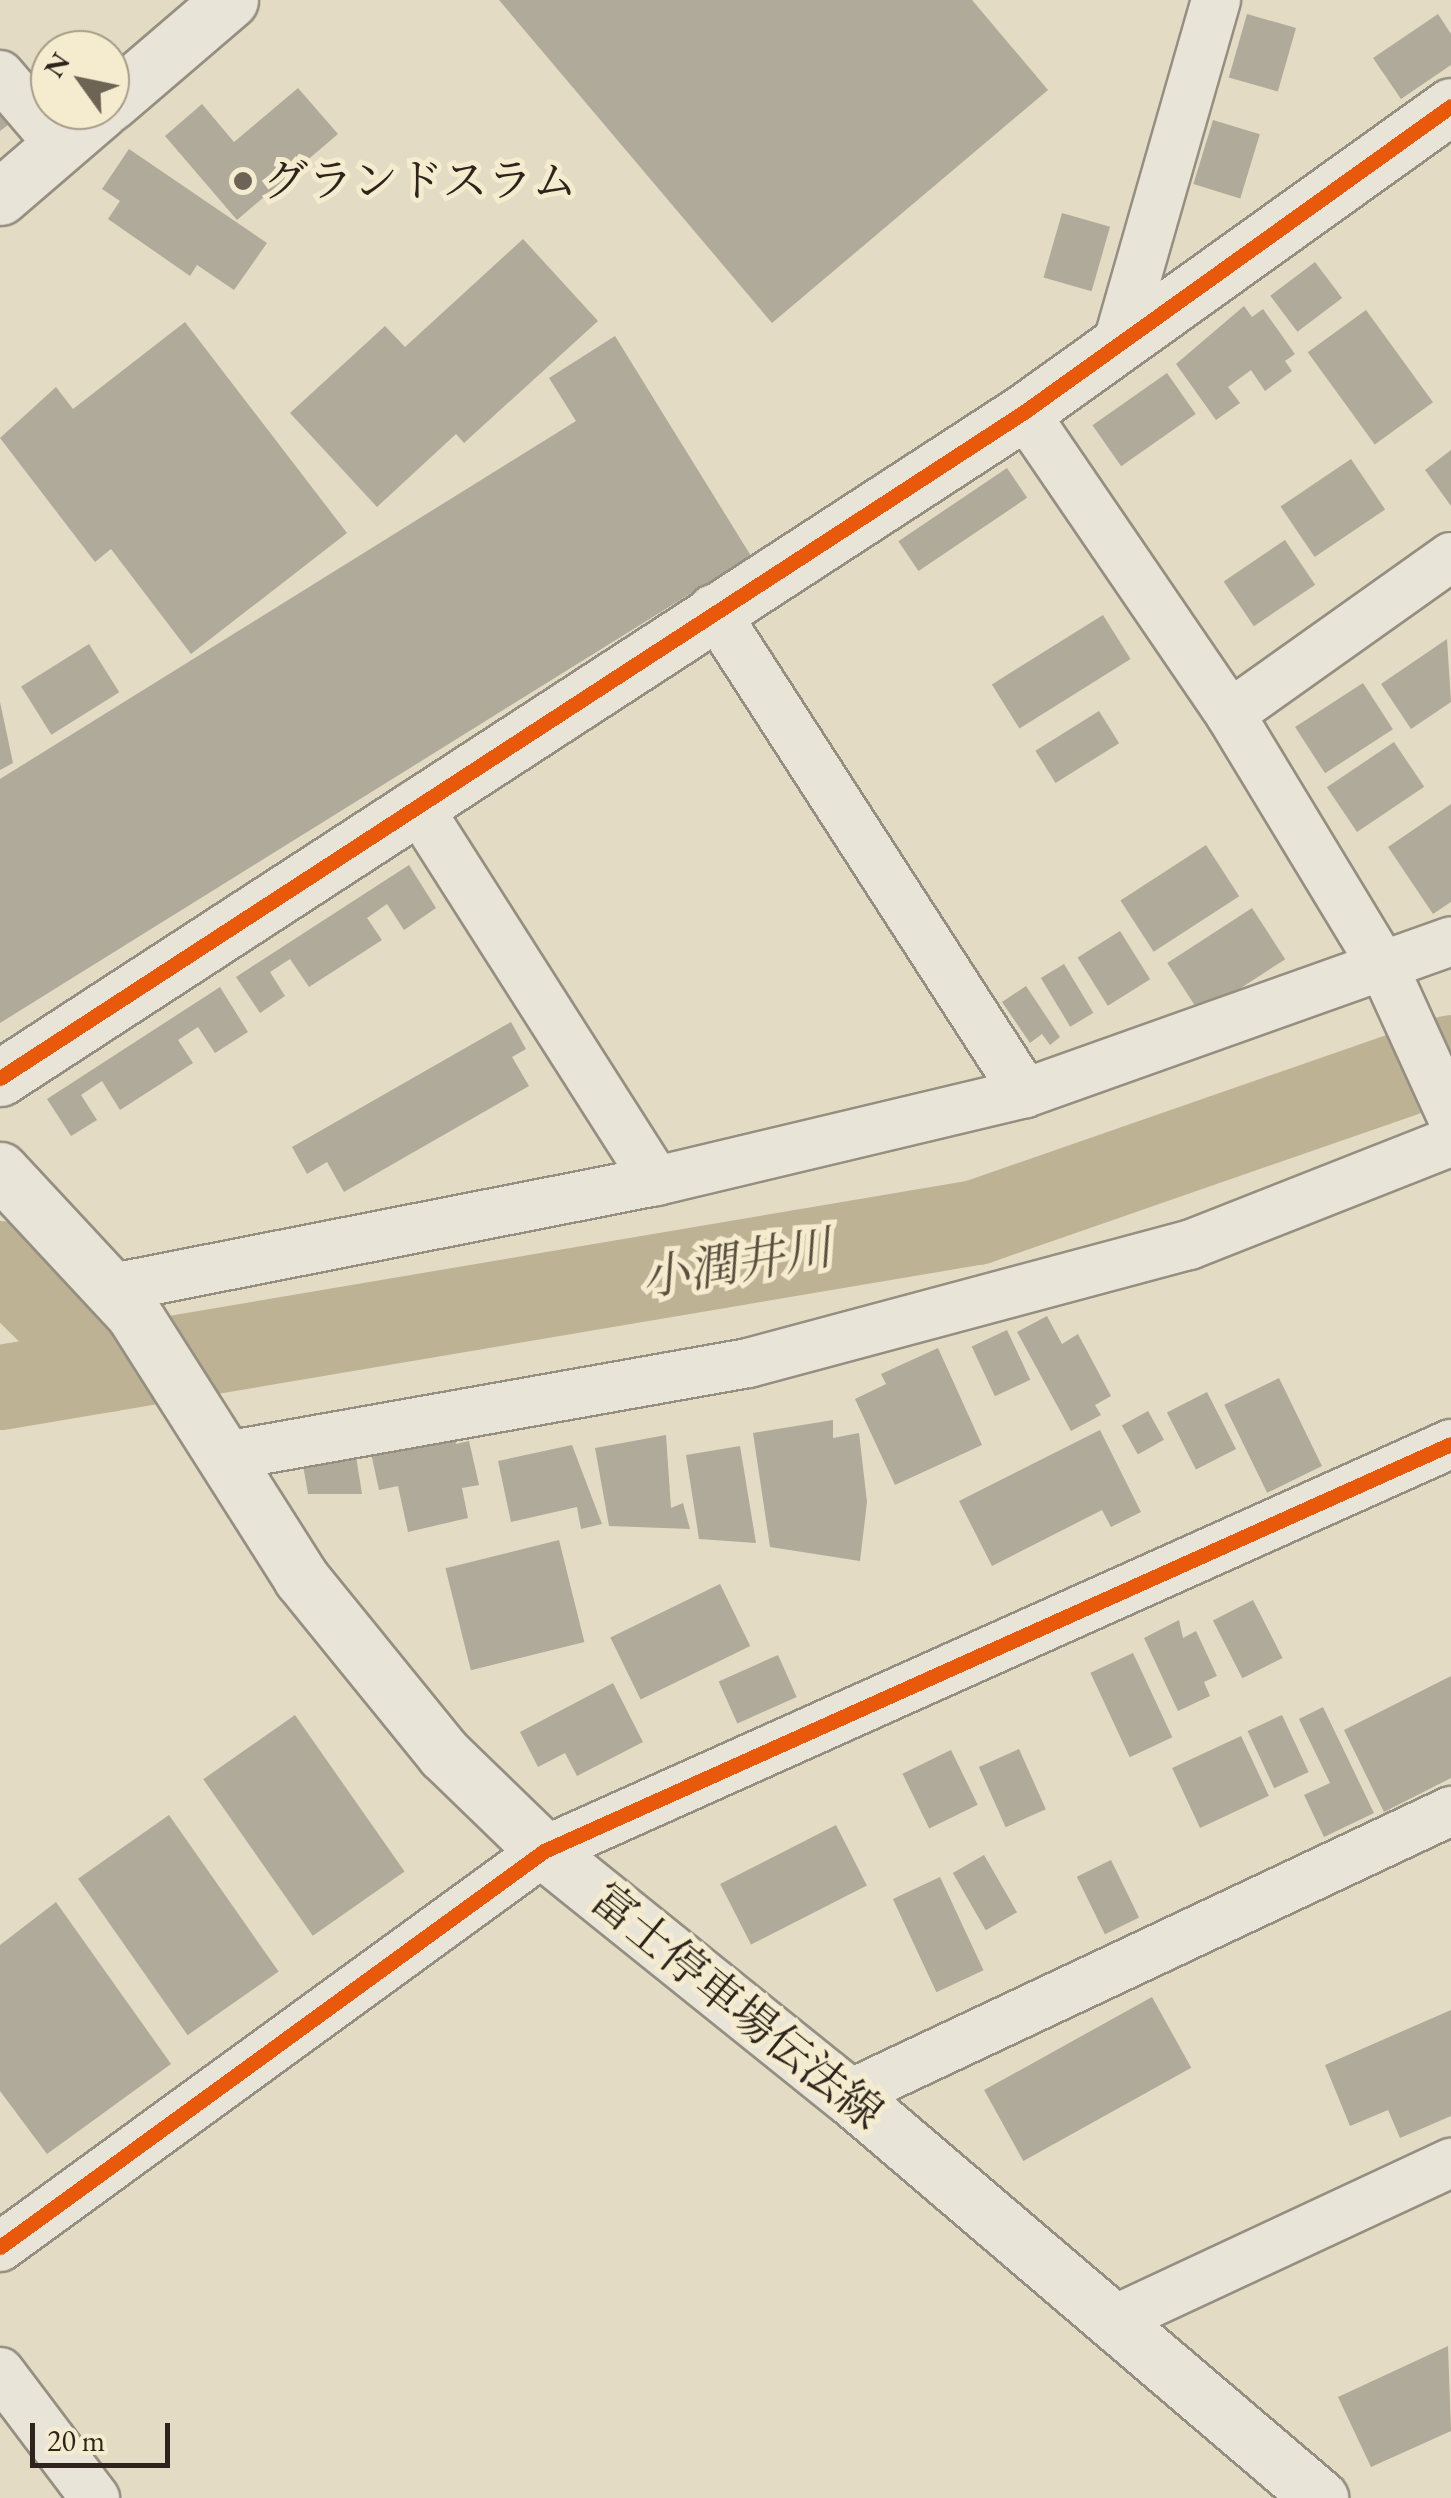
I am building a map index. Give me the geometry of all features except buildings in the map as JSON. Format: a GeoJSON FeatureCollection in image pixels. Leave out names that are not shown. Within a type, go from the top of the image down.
{"type":"FeatureCollection","features":[{"type":"Feature","properties":{"kind":"street"},"geometry":{"type":"LineString","coordinates":[[130,86],[230,0]]}},
{"type":"Feature","properties":{"kind":"street"},"geometry":{"type":"LineString","coordinates":[[1118,342],[1216,0]]}},
{"type":"Feature","properties":{"kind":"street"},"geometry":{"type":"LineString","coordinates":[[0,75],[60,145]]}},
{"type":"Feature","properties":{"kind":"street"},"geometry":{"type":"LineString","coordinates":[[0,1078],[714,609],[1024,412],[1451,106]]}},
{"type":"Feature","properties":{"kind":"street"},"geometry":{"type":"LineString","coordinates":[[0,197],[78,130]]}},
{"type":"Feature","properties":{"kind":"street"},"geometry":{"type":"LineString","coordinates":[[226,1456],[748,1363],[1189,1245],[1449,1120],[1391,983],[1230,714],[1024,412]]}},
{"type":"Feature","properties":{"kind":"street"},"geometry":{"type":"LineString","coordinates":[[1230,714],[1451,558]]}},
{"type":"Feature","properties":{"kind":"street"},"geometry":{"type":"LineString","coordinates":[[714,609],[1025,1093]]}},
{"type":"Feature","properties":{"kind":"street"},"geometry":{"type":"LineString","coordinates":[[416,804],[656,1181]]}},
{"type":"Feature","properties":{"kind":"street"},"geometry":{"type":"LineString","coordinates":[[123,1301],[1025,1093],[1391,983],[1451,941]]}},
{"type":"Feature","properties":{"kind":"street","name":"富士停車場伝法線"},"geometry":{"type":"LineString","coordinates":[[0,1170],[123,1301],[376,1680],[544,1850],[1116,2318],[1320,2498]]}},
{"type":"Feature","properties":{"kind":"street"},"geometry":{"type":"LineString","coordinates":[[0,2247],[544,1850],[1451,1444]]}},
{"type":"Feature","properties":{"kind":"street"},"geometry":{"type":"LineString","coordinates":[[848,2096],[1451,1811]]}},
{"type":"Feature","properties":{"kind":"street"},"geometry":{"type":"LineString","coordinates":[[1116,2318],[1451,2162]]}},
{"type":"Feature","properties":{"kind":"street"},"geometry":{"type":"LineString","coordinates":[[0,2372],[95,2498]]}},
{"type":"Feature","properties":{"kind":"waterway","name":"小潤井川"},"geometry":{"type":"LineString","coordinates":[[0,1387],[976,1222],[1451,1057]]}},
{"type":"Feature","properties":{"kind":"waterway"},"geometry":{"type":"LineString","coordinates":[[0,1263],[107,1369]]}},
{"type":"Feature","properties":{"kind":"cycle path"},"geometry":{"type":"LineString","coordinates":[[0,1078],[1024,412],[1451,106]]}},
{"type":"Feature","properties":{"kind":"cycle path"},"geometry":{"type":"LineString","coordinates":[[0,2247],[544,1851],[1451,1444]]}},
{"type":"Feature","properties":{"kind":"place","name":"グランドスラム"},"geometry":{"type":"Point","coordinates":[243,181]}}]}
